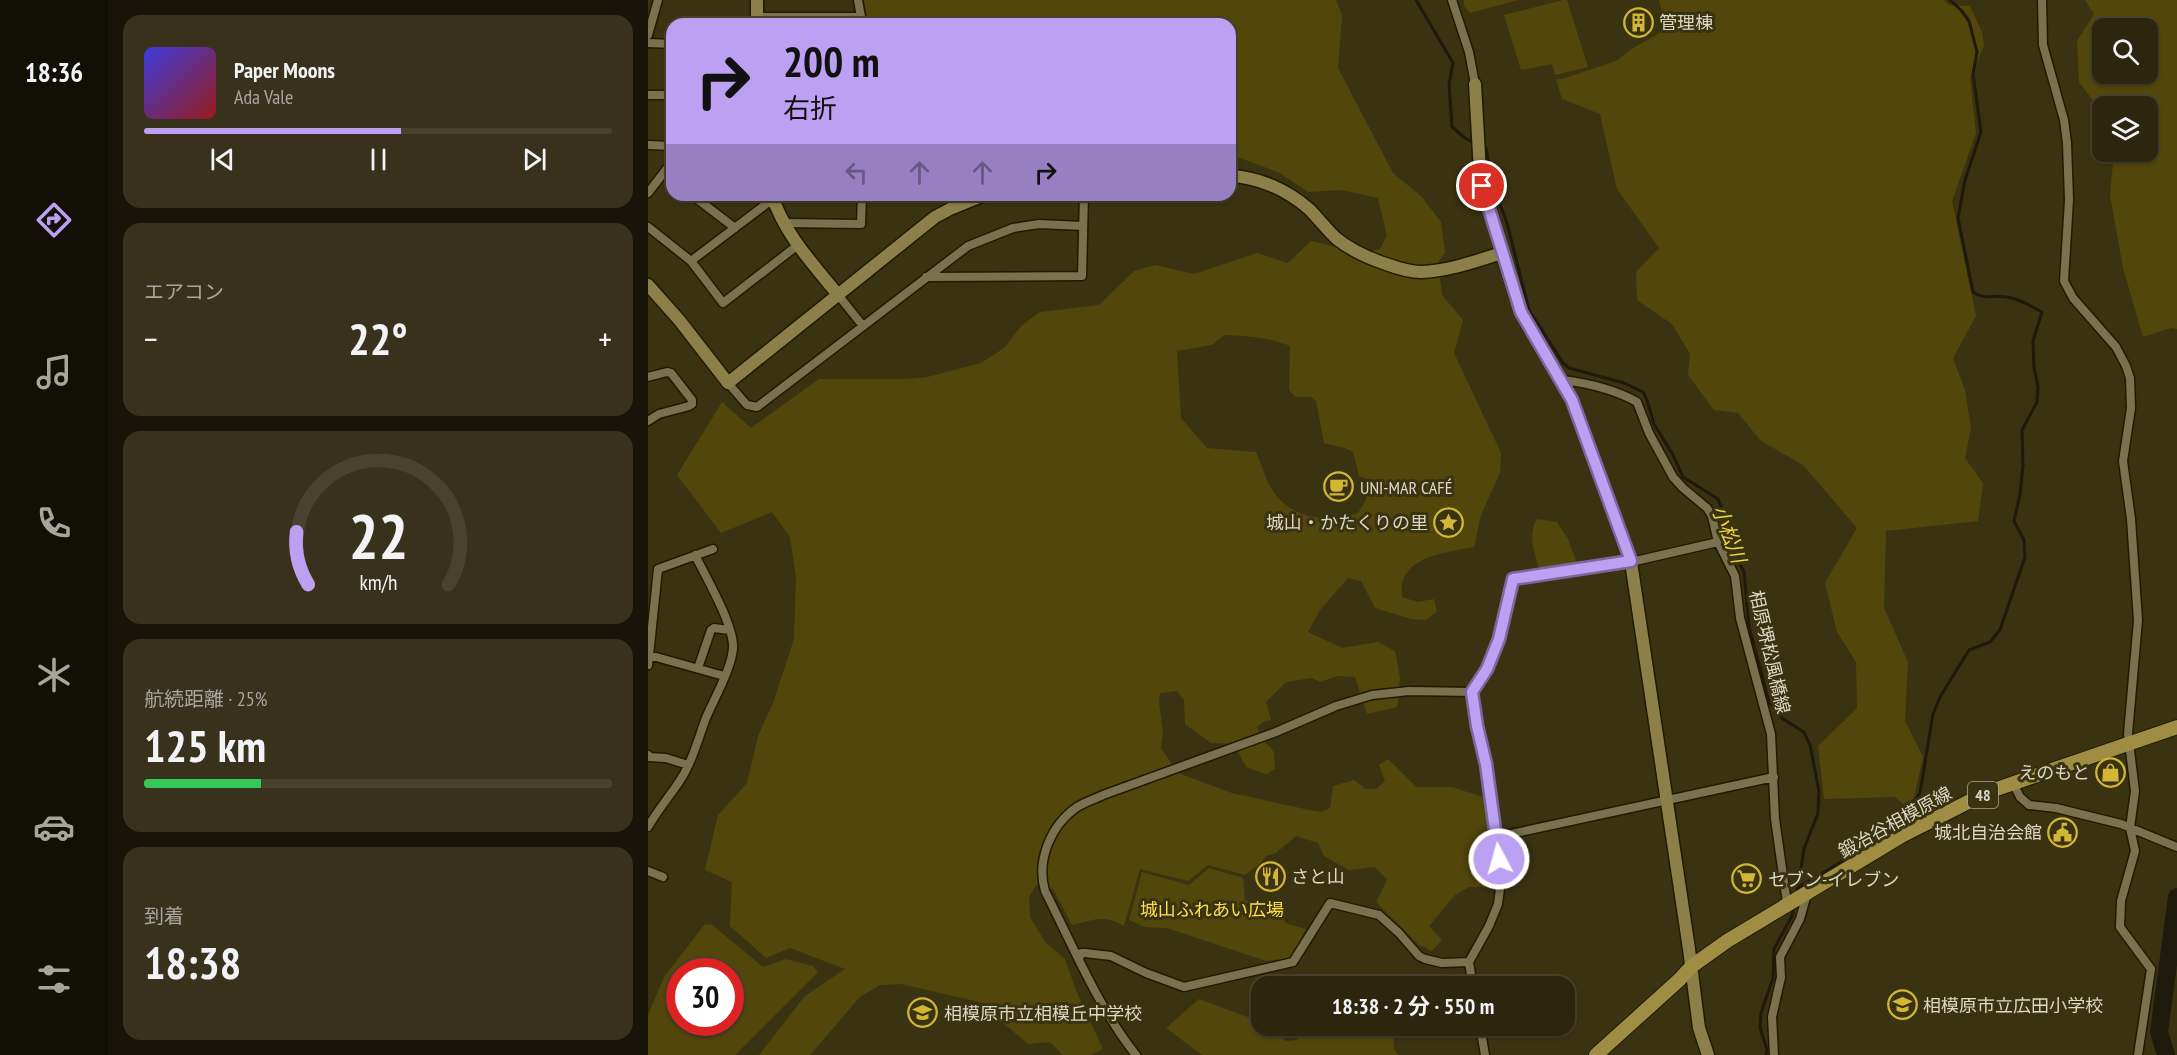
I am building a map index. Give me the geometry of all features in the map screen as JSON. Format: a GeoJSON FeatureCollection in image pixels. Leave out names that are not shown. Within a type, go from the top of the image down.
{"type":"FeatureCollection","features":[{"type":"Feature","properties":{"kind":"main road","name":"鍛冶谷相模原線"},"geometry":{"type":"LineString","coordinates":[[1596,1055],[1672,987],[1692,966],[1727,941],[1903,835],[1980,796],[2177,727]]}},
{"type":"Feature","properties":{"kind":"street"},"geometry":{"type":"LineString","coordinates":[[648,35],[658,0]]}},
{"type":"Feature","properties":{"kind":"street"},"geometry":{"type":"LineString","coordinates":[[757,0],[757,18]]}},
{"type":"Feature","properties":{"kind":"street"},"geometry":{"type":"LineString","coordinates":[[826,18],[861,17],[858,0]]}},
{"type":"Feature","properties":{"kind":"street"},"geometry":{"type":"LineString","coordinates":[[1452,0],[1469,52],[1475,84],[1477,151],[1482,186],[1502,253],[1521,312],[1572,400],[1631,561],[1700,1028],[1708,1055]]}},
{"type":"Feature","properties":{"kind":"street"},"geometry":{"type":"LineString","coordinates":[[2042,0],[2043,45],[2064,120],[2067,143],[2069,200],[2064,281],[2073,298],[2116,347],[2130,378],[2131,408],[2123,461],[2130,512],[2138,620],[2128,743],[2135,791],[2130,828],[2135,851],[2121,901],[2120,927],[2151,969],[2138,1055]]}},
{"type":"Feature","properties":{"kind":"street"},"geometry":{"type":"LineString","coordinates":[[648,43],[666,44]]}},
{"type":"Feature","properties":{"kind":"street"},"geometry":{"type":"LineString","coordinates":[[648,95],[666,95]]}},
{"type":"Feature","properties":{"kind":"street"},"geometry":{"type":"LineString","coordinates":[[648,146],[666,146]]}},
{"type":"Feature","properties":{"kind":"street"},"geometry":{"type":"LineString","coordinates":[[648,194],[666,169]]}},
{"type":"Feature","properties":{"kind":"street"},"geometry":{"type":"LineString","coordinates":[[1236,177],[1277,187],[1308,209],[1335,237],[1351,249],[1370,259],[1396,268],[1419,272],[1431,271],[1502,253]]}},
{"type":"Feature","properties":{"kind":"street"},"geometry":{"type":"LineString","coordinates":[[700,201],[735,228]]}},
{"type":"Feature","properties":{"kind":"street"},"geometry":{"type":"LineString","coordinates":[[691,261],[767,201]]}},
{"type":"Feature","properties":{"kind":"street"},"geometry":{"type":"LineString","coordinates":[[774,201],[798,245],[863,326]]}},
{"type":"Feature","properties":{"kind":"street"},"geometry":{"type":"LineString","coordinates":[[784,223],[861,224],[862,201]]}},
{"type":"Feature","properties":{"kind":"street"},"geometry":{"type":"LineString","coordinates":[[728,383],[935,217],[969,201]]}},
{"type":"Feature","properties":{"kind":"street"},"geometry":{"type":"LineString","coordinates":[[925,277],[1082,276],[1084,201]]}},
{"type":"Feature","properties":{"kind":"street"},"geometry":{"type":"LineString","coordinates":[[648,285],[747,405],[757,407],[968,246],[1013,228],[1039,224],[1083,226]]}},
{"type":"Feature","properties":{"kind":"street"},"geometry":{"type":"LineString","coordinates":[[648,227],[691,261],[723,303],[798,245]]}},
{"type":"Feature","properties":{"kind":"street"},"geometry":{"type":"LineString","coordinates":[[648,377],[671,373],[692,400],[692,404],[659,414],[648,420]]}},
{"type":"Feature","properties":{"kind":"street","name":"相原堺松風橋線"},"geometry":{"type":"LineString","coordinates":[[1562,380],[1617,393],[1637,402],[1649,433],[1673,477],[1683,489],[1707,508],[1712,516],[1718,542],[1736,576],[1740,618],[1771,734],[1775,819],[1797,899],[1800,919],[1780,957],[1781,977],[1773,1017],[1774,1055]]}},
{"type":"Feature","properties":{"kind":"street"},"geometry":{"type":"LineString","coordinates":[[1471,976],[1469,962],[1498,904],[1501,881],[1486,764],[1472,692],[1487,669],[1499,639],[1513,579],[1631,561],[1718,542]]}},
{"type":"Feature","properties":{"kind":"street"},"geometry":{"type":"LineString","coordinates":[[648,665],[658,568],[713,549]]}},
{"type":"Feature","properties":{"kind":"street"},"geometry":{"type":"LineString","coordinates":[[648,827],[659,807],[680,781],[688,765],[724,676],[733,646],[729,630],[695,555]]}},
{"type":"Feature","properties":{"kind":"street"},"geometry":{"type":"LineString","coordinates":[[698,668],[711,630],[717,628],[729,630]]}},
{"type":"Feature","properties":{"kind":"street"},"geometry":{"type":"LineString","coordinates":[[650,655],[724,676]]}},
{"type":"Feature","properties":{"kind":"street"},"geometry":{"type":"LineString","coordinates":[[1136,1055],[1110,1017],[1045,891],[1041,878],[1051,834],[1068,814],[1079,806],[1276,732],[1336,706],[1372,695],[1409,691],[1472,692]]}},
{"type":"Feature","properties":{"kind":"street"},"geometry":{"type":"LineString","coordinates":[[648,755],[648,757],[658,756],[688,765]]}},
{"type":"Feature","properties":{"kind":"street"},"geometry":{"type":"LineString","coordinates":[[1497,837],[1774,777]]}},
{"type":"Feature","properties":{"kind":"street"},"geometry":{"type":"LineString","coordinates":[[2013,783],[2020,797],[2029,805],[2083,814],[2130,828],[2177,847]]}},
{"type":"Feature","properties":{"kind":"street"},"geometry":{"type":"LineString","coordinates":[[648,871],[663,877]]}},
{"type":"Feature","properties":{"kind":"street"},"geometry":{"type":"LineString","coordinates":[[1079,958],[1081,953],[1111,956],[1146,973],[1184,987],[1293,962],[1329,903],[1379,915],[1419,956],[1425,959],[1443,963],[1469,962]]}},
{"type":"Feature","properties":{"kind":"street"},"geometry":{"type":"LineString","coordinates":[[1482,1036],[1485,1055]]}},
{"type":"Feature","properties":{"kind":"green space"},"geometry":{"type":"Polygon","coordinates":[[[864,0],[1336,0],[1342,15],[1338,68],[1393,173],[1421,196],[1441,222],[1445,252],[1438,263],[1442,295],[1463,320],[1454,353],[1501,453],[1500,473],[1481,515],[1474,547],[1425,559],[1407,573],[1402,583],[1402,597],[1417,602],[1434,599],[1437,612],[1426,620],[1411,619],[1375,608],[1361,581],[1348,578],[1320,610],[1308,632],[1342,648],[1378,642],[1395,651],[1400,678],[1397,707],[1367,714],[1355,677],[1337,676],[1320,682],[1312,678],[1286,682],[1266,702],[1271,720],[1257,727],[1264,742],[1274,753],[1275,769],[1266,774],[1246,767],[1234,744],[1211,743],[1185,724],[1184,700],[1177,691],[1160,693],[1163,732],[1161,748],[1178,773],[1232,793],[1322,812],[1330,808],[1333,786],[1354,780],[1365,789],[1376,789],[1385,781],[1379,765],[1388,759],[1416,787],[1452,787],[1483,797],[1496,867],[1484,887],[1469,887],[1455,895],[1429,926],[1442,940],[1432,951],[1418,944],[1376,902],[1387,880],[1375,867],[1349,870],[1324,856],[1318,843],[1296,836],[1276,853],[1266,856],[1261,863],[1245,875],[1208,865],[1188,881],[1140,869],[1124,926],[1104,919],[1072,925],[1053,889],[1036,885],[1029,897],[1030,917],[1045,942],[1065,959],[1077,993],[1103,1049],[1091,1055],[1063,1055],[1050,1042],[1028,1044],[979,1002],[901,984],[880,985],[860,997],[810,1055],[759,1055],[805,996],[845,969],[790,948],[766,958],[730,926],[732,882],[705,870],[718,815],[747,783],[758,736],[773,703],[794,639],[796,577],[790,537],[772,512],[721,533],[677,475],[722,402],[751,428],[819,379],[907,379],[927,377],[981,363],[1004,348],[1022,325],[1040,312],[1099,305],[1134,271],[1155,265],[1194,274],[1257,253],[1288,263],[1311,241],[1363,253],[1380,249],[1387,236],[1378,198],[1342,190],[1308,192],[1280,173],[1236,156],[1236,18],[867,18],[864,0]],[[1224,335],[1212,345],[1177,351],[1181,418],[1207,448],[1256,452],[1270,487],[1290,508],[1311,517],[1323,518],[1358,513],[1366,500],[1367,479],[1359,476],[1353,452],[1324,443],[1316,401],[1311,397],[1296,397],[1289,390],[1290,346],[1250,337],[1224,335]]]}},
{"type":"Feature","properties":{"kind":"green space"},"geometry":{"type":"Polygon","coordinates":[[[1464,0],[1518,0],[1470,13],[1464,6],[1464,0]]]}},
{"type":"Feature","properties":{"kind":"green space"},"geometry":{"type":"Polygon","coordinates":[[[1567,0],[1588,67],[1555,75],[1552,64],[1521,70],[1504,15],[1567,0]]]}},
{"type":"Feature","properties":{"kind":"green space"},"geometry":{"type":"Polygon","coordinates":[[[1659,0],[1944,0],[1949,5],[1970,6],[1982,32],[1984,46],[1970,78],[1976,133],[1952,201],[1976,316],[1953,358],[1965,390],[1971,428],[1965,458],[1983,483],[1978,521],[1886,531],[1884,608],[1908,662],[1905,721],[1923,757],[1914,797],[1907,807],[1895,797],[1824,799],[1818,746],[1857,708],[1856,662],[1837,632],[1825,583],[1857,528],[1803,465],[1760,440],[1738,413],[1714,410],[1688,375],[1690,354],[1672,324],[1637,300],[1636,272],[1659,248],[1617,189],[1600,114],[1562,99],[1556,79],[1616,61],[1663,31],[1666,26],[1659,0]]]}},
{"type":"Feature","properties":{"kind":"green space"},"geometry":{"type":"Polygon","coordinates":[[[2085,0],[2177,0],[2177,329],[2171,328],[2143,337],[2123,268],[2110,195],[2113,162],[2158,162],[2158,96],[2092,96],[2092,99],[2079,82],[2077,41],[2094,14],[2085,0]]]}},
{"type":"Feature","properties":{"kind":"green space"},"geometry":{"type":"Polygon","coordinates":[[[1537,519],[1557,522],[1568,539],[1577,563],[1540,571],[1532,538],[1537,519]]]}},
{"type":"Feature","properties":{"kind":"green space","name":"城山ふれあい広場"},"geometry":{"type":"Polygon","coordinates":[[[1209,868],[1243,878],[1245,900],[1282,911],[1285,923],[1306,929],[1291,958],[1266,961],[1167,928],[1145,927],[1129,920],[1142,872],[1189,885],[1209,868]]]}},
{"type":"Feature","properties":{"kind":"green space"},"geometry":{"type":"Polygon","coordinates":[[[705,924],[712,925],[763,967],[786,959],[813,966],[818,972],[735,1055],[648,1055],[648,1015],[666,974],[666,1036],[744,1036],[744,958],[679,958],[705,924]]]}},
{"type":"Feature","properties":{"kind":"green space"},"geometry":{"type":"Polygon","coordinates":[[[1199,999],[1251,1018],[1251,1036],[1280,1036],[1286,1041],[1296,1040],[1302,1036],[1393,1036],[1394,1049],[1398,1055],[1202,1055],[1166,1028],[1199,999]]]}},
{"type":"Feature","properties":{"kind":"waterway","name":"小松川"},"geometry":{"type":"LineString","coordinates":[[1416,0],[1453,63],[1449,84],[1452,127],[1475,143]]}},
{"type":"Feature","properties":{"kind":"waterway"},"geometry":{"type":"LineString","coordinates":[[1799,887],[1890,833],[1901,821],[1920,793],[1933,714],[1940,697],[1969,650],[1990,642],[2000,630],[2025,557],[2024,540],[2014,521],[2023,465],[2022,430],[2037,402],[2038,387],[2034,367],[2033,341],[2042,312],[2015,299],[1984,297],[1973,292],[1958,218],[1965,180],[1981,132],[1973,74],[1977,52],[1969,21],[1950,0]]}},
{"type":"Feature","properties":{"kind":"waterway","name":"小松川"},"geometry":{"type":"LineString","coordinates":[[1483,147],[1486,148],[1491,180],[1507,223],[1529,310],[1563,363],[1569,368],[1624,383],[1643,392],[1654,424],[1683,477],[1718,499],[1728,541],[1744,572],[1749,627],[1769,702],[1783,719],[1804,732],[1810,745],[1819,791],[1818,813],[1804,849],[1797,894]]}},
{"type":"Feature","properties":{"kind":"waterway"},"geometry":{"type":"LineString","coordinates":[[2166,1055],[2159,1032],[2177,897]]}},
{"type":"Feature","properties":{"kind":"waterway","name":"小松川"},"geometry":{"type":"LineString","coordinates":[[1766,1055],[1767,1050],[1760,1027],[1761,1013],[1773,978],[1774,949],[1792,916],[1794,906]]}},
{"type":"Feature","properties":{"kind":"place","name":"管理棟"},"geometry":{"type":"Point","coordinates":[1638,22]}},
{"type":"Feature","properties":{"kind":"place","name":"UNI-MAR CAFÉ"},"geometry":{"type":"Point","coordinates":[1339,487]}},
{"type":"Feature","properties":{"kind":"place","name":"城山・かたくりの里"},"geometry":{"type":"Point","coordinates":[1449,522]}},
{"type":"Feature","properties":{"kind":"place","name":"えのもと"},"geometry":{"type":"Point","coordinates":[2111,772]}},
{"type":"Feature","properties":{"kind":"place","name":"城北自治会館"},"geometry":{"type":"Point","coordinates":[2063,832]}},
{"type":"Feature","properties":{"kind":"place","name":"さと山"},"geometry":{"type":"Point","coordinates":[1270,876]}},
{"type":"Feature","properties":{"kind":"place","name":"セブン-イレブン"},"geometry":{"type":"Point","coordinates":[1747,879]}},
{"type":"Feature","properties":{"kind":"place","name":"相模原市立広田小学校"},"geometry":{"type":"Point","coordinates":[1902,1005]}},
{"type":"Feature","properties":{"kind":"place","name":"相模原市立相模丘中学校"},"geometry":{"type":"Point","coordinates":[923,1013]}},
{"type":"Feature","properties":{"kind":"route"},"geometry":{"type":"LineString","coordinates":[[1482,186],[1521,312],[1572,400],[1631,561],[1513,579],[1499,639],[1487,669],[1472,692],[1486,764],[1499,859]]}}]}
